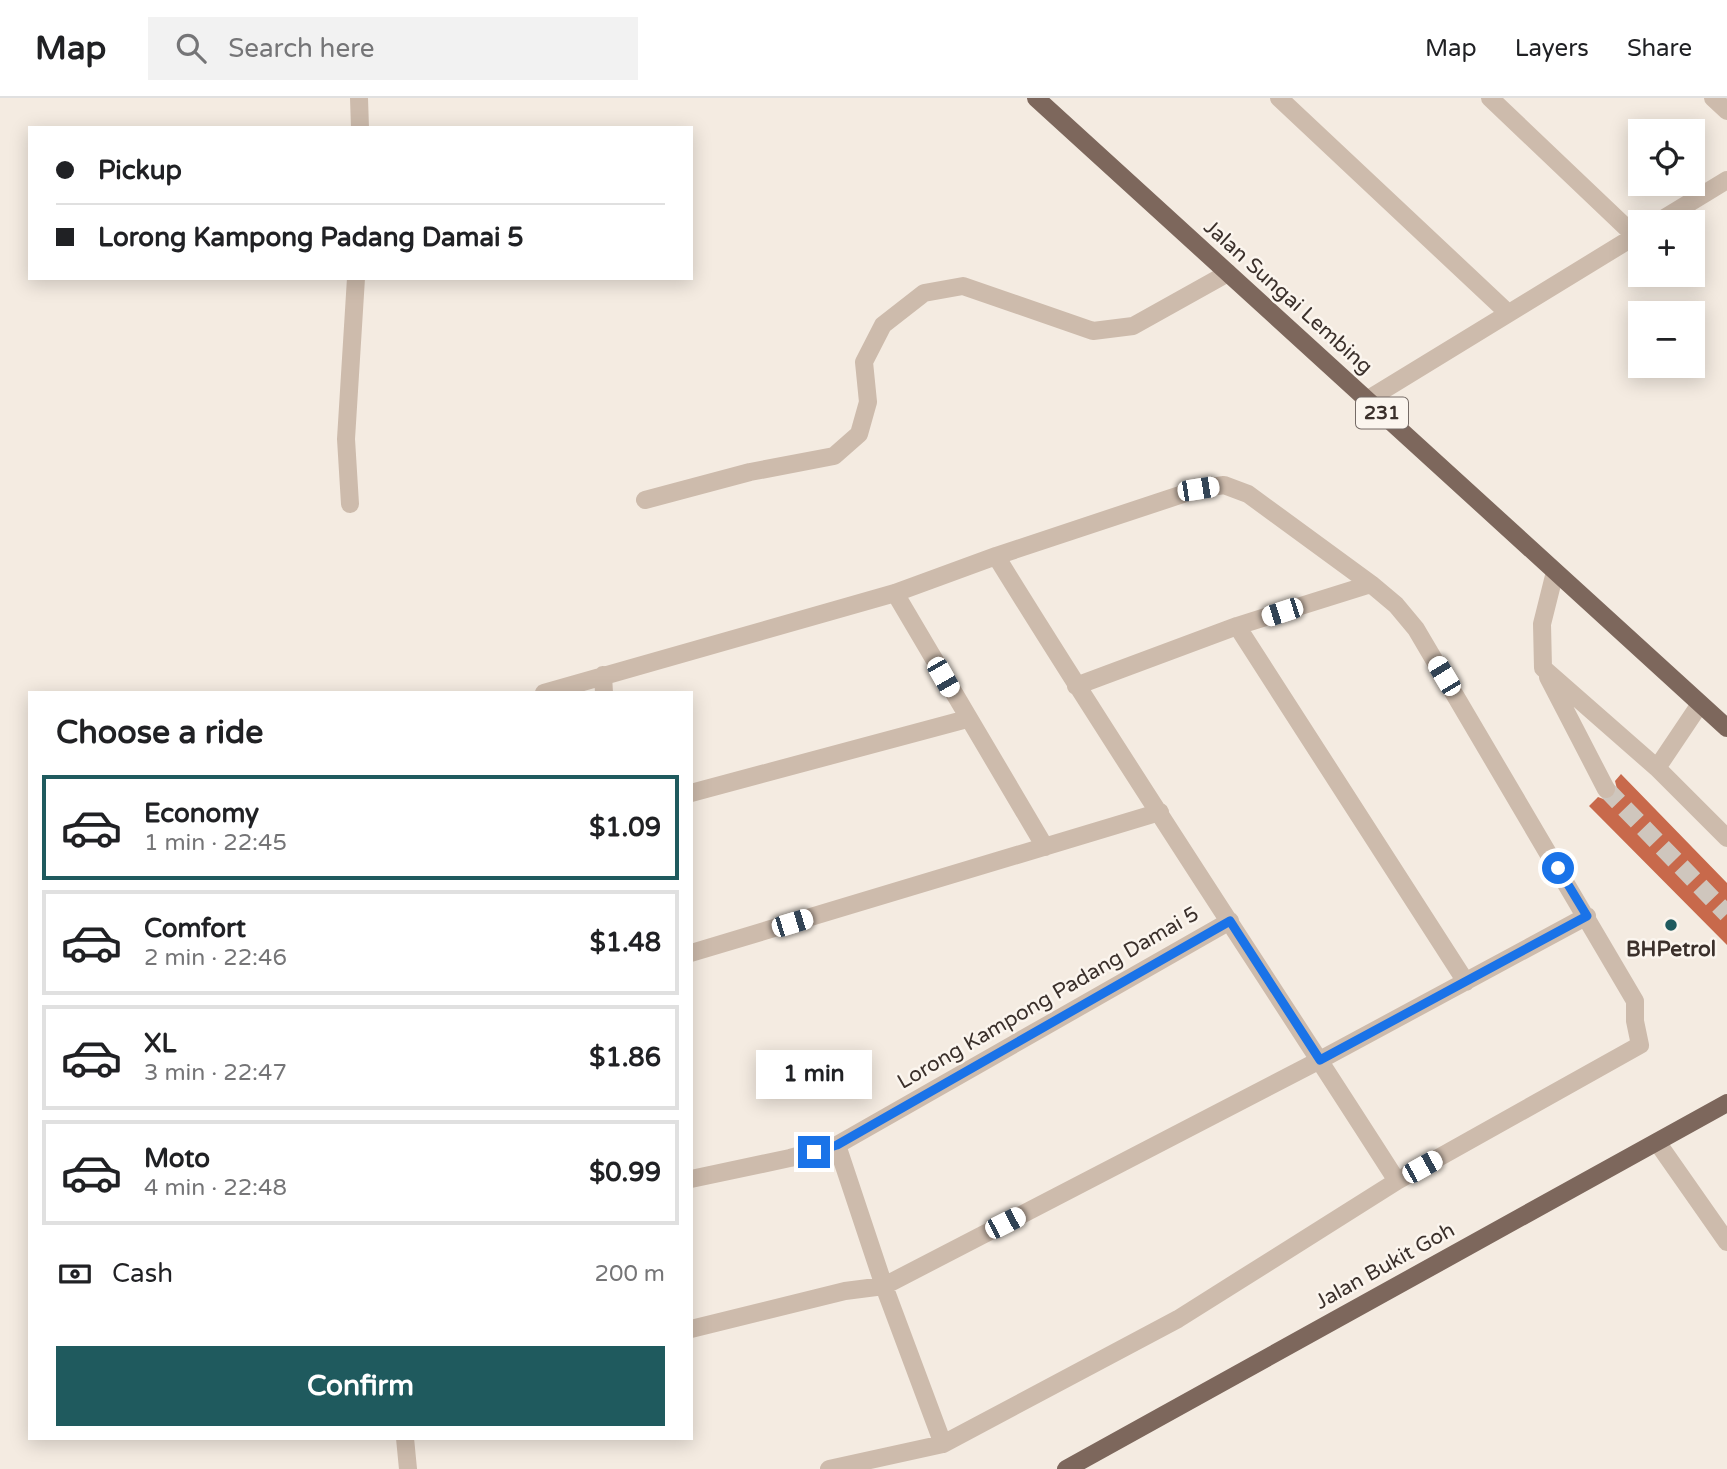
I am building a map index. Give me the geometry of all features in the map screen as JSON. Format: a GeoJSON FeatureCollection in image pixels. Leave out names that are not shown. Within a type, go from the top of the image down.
{"type":"FeatureCollection","features":[{"type":"Feature","properties":{"kind":"main road","name":"Jalan Sungai Lembing"},"geometry":{"type":"LineString","coordinates":[[1036,98],[1727,728]]}},
{"type":"Feature","properties":{"kind":"main road","name":"Jalan Bukit Goh"},"geometry":{"type":"LineString","coordinates":[[1066,1469],[1727,1103]]}},
{"type":"Feature","properties":{"kind":"street"},"geometry":{"type":"LineString","coordinates":[[359,98],[360,126]]}},
{"type":"Feature","properties":{"kind":"street"},"geometry":{"type":"LineString","coordinates":[[1279,98],[1507,312]]}},
{"type":"Feature","properties":{"kind":"street"},"geometry":{"type":"LineString","coordinates":[[1490,98],[1628,226]]}},
{"type":"Feature","properties":{"kind":"street"},"geometry":{"type":"LineString","coordinates":[[1713,98],[1727,111]]}},
{"type":"Feature","properties":{"kind":"street"},"geometry":{"type":"LineString","coordinates":[[1678,210],[1727,180]]}},
{"type":"Feature","properties":{"kind":"street"},"geometry":{"type":"LineString","coordinates":[[1367,400],[1507,312],[1628,241]]}},
{"type":"Feature","properties":{"kind":"street"},"geometry":{"type":"LineString","coordinates":[[645,500],[750,472],[834,456],[859,434],[868,402],[864,362],[883,325],[924,293],[963,286],[1093,331],[1133,326],[1228,273]]}},
{"type":"Feature","properties":{"kind":"street"},"geometry":{"type":"LineString","coordinates":[[350,504],[346,439],[356,280]]}},
{"type":"Feature","properties":{"kind":"street"},"geometry":{"type":"LineString","coordinates":[[557,691],[604,684],[895,593],[996,556],[1198,489],[1224,485],[1248,494],[1371,583],[1416,628],[1635,1001],[1635,1021],[1640,1045],[1397,1181],[1178,1319],[943,1444],[829,1469]]}},
{"type":"Feature","properties":{"kind":"street"},"geometry":{"type":"LineString","coordinates":[[996,556],[1076,686],[1397,1181]]}},
{"type":"Feature","properties":{"kind":"street"},"geometry":{"type":"LineString","coordinates":[[1555,572],[1542,624],[1543,668],[1605,789]]}},
{"type":"Feature","properties":{"kind":"street"},"geometry":{"type":"LineString","coordinates":[[1076,686],[1237,626],[1371,583]]}},
{"type":"Feature","properties":{"kind":"street"},"geometry":{"type":"LineString","coordinates":[[895,593],[1045,847]]}},
{"type":"Feature","properties":{"kind":"street"},"geometry":{"type":"LineString","coordinates":[[1237,626],[1466,982]]}},
{"type":"Feature","properties":{"kind":"street"},"geometry":{"type":"LineString","coordinates":[[1543,668],[1657,768],[1727,838]]}},
{"type":"Feature","properties":{"kind":"street"},"geometry":{"type":"LineString","coordinates":[[1657,768],[1700,704]]}},
{"type":"Feature","properties":{"kind":"street"},"geometry":{"type":"LineString","coordinates":[[693,792],[967,719]]}},
{"type":"Feature","properties":{"kind":"street"},"geometry":{"type":"LineString","coordinates":[[693,952],[1160,812]]}},
{"type":"Feature","properties":{"kind":"street"},"geometry":{"type":"LineString","coordinates":[[693,1329],[845,1291],[884,1286],[1320,1060],[1587,916]]}},
{"type":"Feature","properties":{"kind":"street","name":"Lorong Kampong Padang Damai 5"},"geometry":{"type":"LineString","coordinates":[[693,1179],[837,1145],[1230,921]]}},
{"type":"Feature","properties":{"kind":"street"},"geometry":{"type":"LineString","coordinates":[[1657,1142],[1724,1233]]}},
{"type":"Feature","properties":{"kind":"street"},"geometry":{"type":"LineString","coordinates":[[837,1145],[884,1286],[943,1444]]}},
{"type":"Feature","properties":{"kind":"street"},"geometry":{"type":"LineString","coordinates":[[405,1440],[408,1469]]}},
{"type":"Feature","properties":{"kind":"building"},"geometry":{"type":"Polygon","coordinates":[[[1621,774],[1727,883],[1727,945],[1589,806],[1598,797],[1606,800],[1615,796],[1615,781],[1621,774]]]}},
{"type":"Feature","properties":{"kind":"tunnel"},"geometry":{"type":"LineString","coordinates":[[1606,789],[1727,914]]}},
{"type":"Feature","properties":{"kind":"place","name":"BHPetrol"},"geometry":{"type":"Point","coordinates":[1671,925]}},
{"type":"Feature","properties":{"kind":"route"},"geometry":{"type":"LineString","coordinates":[[814,1152],[837,1145],[1230,921],[1320,1060],[1587,916],[1558,868]]}}]}
